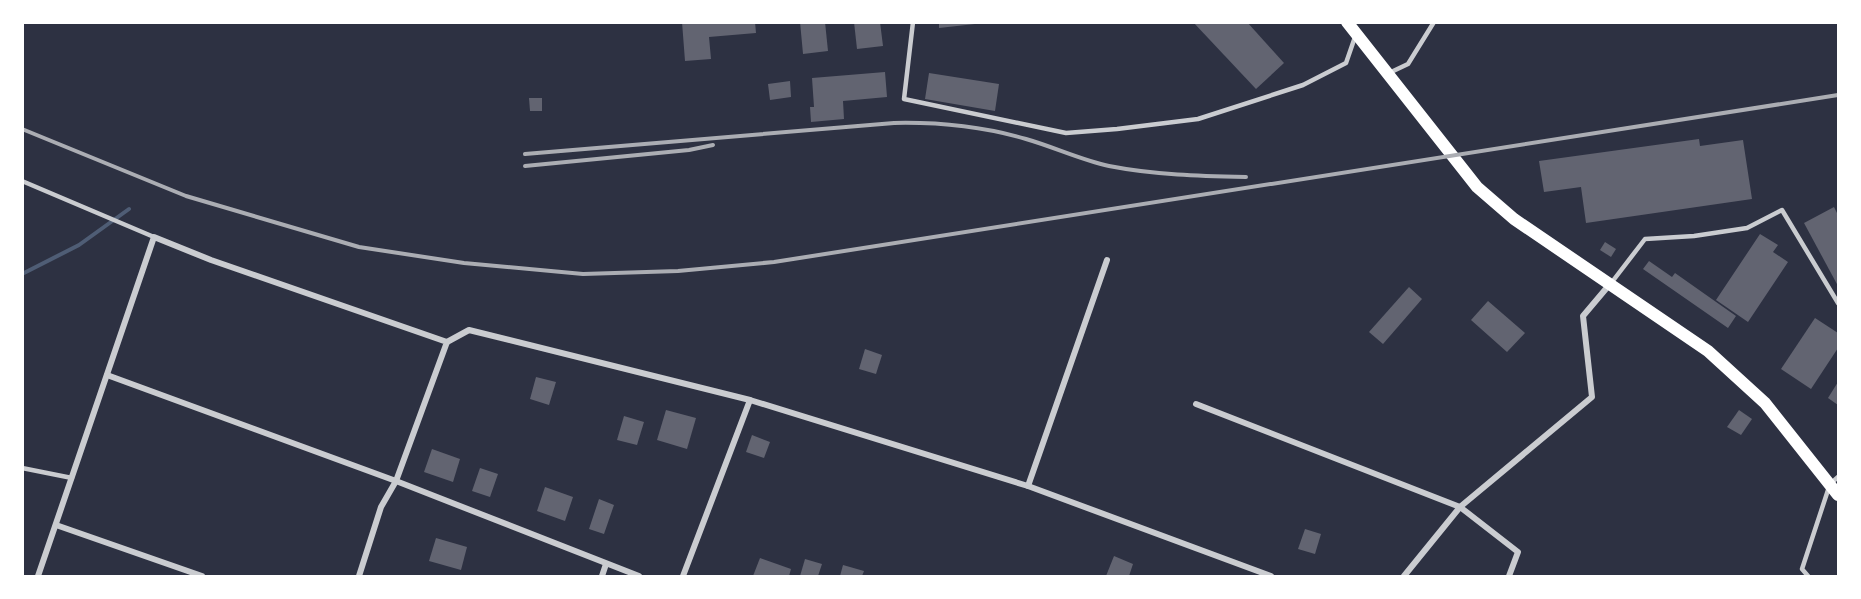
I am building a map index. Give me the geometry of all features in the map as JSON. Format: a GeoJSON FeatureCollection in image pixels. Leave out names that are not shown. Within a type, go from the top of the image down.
{"type":"FeatureCollection","features":[{"type":"Feature","properties":{"kind":"main road"},"geometry":{"type":"LineString","coordinates":[[1347,22],[1477,187],[1514,219],[1708,351],[1765,403],[1834,481],[1839,495]]}},
{"type":"Feature","properties":{"kind":"street"},"geometry":{"type":"LineString","coordinates":[[38,576],[154,237],[211,260],[447,342]]}},
{"type":"Feature","properties":{"kind":"street"},"geometry":{"type":"LineString","coordinates":[[1028,486],[1107,260]]}},
{"type":"Feature","properties":{"kind":"street"},"geometry":{"type":"LineString","coordinates":[[1404,576],[1460,507],[1592,397],[1583,316],[1610,284]]}},
{"type":"Feature","properties":{"kind":"street"},"geometry":{"type":"LineString","coordinates":[[359,576],[381,507],[396,482],[447,342],[470,330],[750,400],[1028,486],[1271,576]]}},
{"type":"Feature","properties":{"kind":"street"},"geometry":{"type":"LineString","coordinates":[[107,375],[396,482],[639,576]]}},
{"type":"Feature","properties":{"kind":"street"},"geometry":{"type":"LineString","coordinates":[[683,576],[750,400]]}},
{"type":"Feature","properties":{"kind":"street"},"geometry":{"type":"LineString","coordinates":[[1196,404],[1460,507],[1518,552],[1509,576]]}},
{"type":"Feature","properties":{"kind":"street"},"geometry":{"type":"LineString","coordinates":[[56,525],[202,576]]}},
{"type":"Feature","properties":{"kind":"street"},"geometry":{"type":"LineString","coordinates":[[602,576],[606,564]]}},
{"type":"Feature","properties":{"kind":"lane"},"geometry":{"type":"LineString","coordinates":[[913,22],[904,99],[1066,133],[1198,119],[1303,85],[1347,63],[1356,34]]}},
{"type":"Feature","properties":{"kind":"lane"},"geometry":{"type":"LineString","coordinates":[[1387,75],[1408,64],[1434,22]]}},
{"type":"Feature","properties":{"kind":"lane"},"geometry":{"type":"LineString","coordinates":[[22,181],[154,237]]}},
{"type":"Feature","properties":{"kind":"lane"},"geometry":{"type":"LineString","coordinates":[[1610,284],[1645,239],[1694,236],[1747,228],[1782,210],[1839,303]]}},
{"type":"Feature","properties":{"kind":"lane"},"geometry":{"type":"LineString","coordinates":[[22,468],[72,478]]}},
{"type":"Feature","properties":{"kind":"lane"},"geometry":{"type":"LineString","coordinates":[[1808,576],[1802,569],[1834,481]]}},
{"type":"Feature","properties":{"kind":"building"},"geometry":{"type":"Polygon","coordinates":[[[682,22],[755,22],[756,33],[709,37],[711,59],[685,61],[682,22]]]}},
{"type":"Feature","properties":{"kind":"building"},"geometry":{"type":"Polygon","coordinates":[[[800,22],[825,22],[828,51],[803,54],[800,22]]]}},
{"type":"Feature","properties":{"kind":"building"},"geometry":{"type":"Polygon","coordinates":[[[854,22],[880,22],[883,46],[857,49],[854,22]]]}},
{"type":"Feature","properties":{"kind":"building"},"geometry":{"type":"Polygon","coordinates":[[[939,22],[975,22],[975,24],[939,28],[939,22]]]}},
{"type":"Feature","properties":{"kind":"building"},"geometry":{"type":"Polygon","coordinates":[[[1193,22],[1247,22],[1284,63],[1256,89],[1193,22]]]}},
{"type":"Feature","properties":{"kind":"building"},"geometry":{"type":"Polygon","coordinates":[[[885,72],[887,97],[843,101],[844,119],[811,122],[810,107],[814,107],[812,78],[885,72]]]}},
{"type":"Feature","properties":{"kind":"building"},"geometry":{"type":"Polygon","coordinates":[[[929,73],[999,84],[995,111],[925,99],[929,73]]]}},
{"type":"Feature","properties":{"kind":"building"},"geometry":{"type":"Polygon","coordinates":[[[790,81],[791,97],[770,100],[768,84],[790,81]]]}},
{"type":"Feature","properties":{"kind":"building"},"geometry":{"type":"Polygon","coordinates":[[[529,98],[542,98],[542,111],[530,111],[529,98]]]}},
{"type":"Feature","properties":{"kind":"building"},"geometry":{"type":"Polygon","coordinates":[[[1699,139],[1700,146],[1743,140],[1752,199],[1586,223],[1581,187],[1544,192],[1539,161],[1699,139]]]}},
{"type":"Feature","properties":{"kind":"building"},"geometry":{"type":"Polygon","coordinates":[[[1834,207],[1838,215],[1838,286],[1804,223],[1834,207]]]}},
{"type":"Feature","properties":{"kind":"building"},"geometry":{"type":"Polygon","coordinates":[[[1760,234],[1778,245],[1773,252],[1788,262],[1748,322],[1716,300],[1760,234]]]}},
{"type":"Feature","properties":{"kind":"building"},"geometry":{"type":"Polygon","coordinates":[[[1605,242],[1616,249],[1611,257],[1600,250],[1605,242]]]}},
{"type":"Feature","properties":{"kind":"building"},"geometry":{"type":"Polygon","coordinates":[[[1649,261],[1672,277],[1675,273],[1736,316],[1728,328],[1643,269],[1649,261]]]}},
{"type":"Feature","properties":{"kind":"building"},"geometry":{"type":"Polygon","coordinates":[[[1409,287],[1422,299],[1383,344],[1369,332],[1409,287]]]}},
{"type":"Feature","properties":{"kind":"building"},"geometry":{"type":"Polygon","coordinates":[[[1488,301],[1525,333],[1507,352],[1471,320],[1488,301]]]}},
{"type":"Feature","properties":{"kind":"building"},"geometry":{"type":"Polygon","coordinates":[[[1815,318],[1838,333],[1838,348],[1811,389],[1781,369],[1815,318]]]}},
{"type":"Feature","properties":{"kind":"building"},"geometry":{"type":"Polygon","coordinates":[[[865,349],[882,355],[876,374],[859,369],[865,349]]]}},
{"type":"Feature","properties":{"kind":"building"},"geometry":{"type":"Polygon","coordinates":[[[536,377],[556,382],[549,405],[530,399],[536,377]]]}},
{"type":"Feature","properties":{"kind":"building"},"geometry":{"type":"Polygon","coordinates":[[[1838,382],[1838,405],[1828,398],[1838,382]]]}},
{"type":"Feature","properties":{"kind":"building"},"geometry":{"type":"Polygon","coordinates":[[[666,410],[696,418],[687,449],[657,440],[666,410]]]}},
{"type":"Feature","properties":{"kind":"building"},"geometry":{"type":"Polygon","coordinates":[[[1739,410],[1752,419],[1741,435],[1727,427],[1739,410]]]}},
{"type":"Feature","properties":{"kind":"building"},"geometry":{"type":"Polygon","coordinates":[[[624,416],[644,422],[637,445],[617,440],[624,416]]]}},
{"type":"Feature","properties":{"kind":"building"},"geometry":{"type":"Polygon","coordinates":[[[752,435],[770,442],[764,458],[746,452],[752,435]]]}},
{"type":"Feature","properties":{"kind":"building"},"geometry":{"type":"Polygon","coordinates":[[[432,449],[460,459],[453,482],[424,472],[432,449]]]}},
{"type":"Feature","properties":{"kind":"building"},"geometry":{"type":"Polygon","coordinates":[[[480,468],[498,474],[490,497],[472,491],[480,468]]]}},
{"type":"Feature","properties":{"kind":"building"},"geometry":{"type":"Polygon","coordinates":[[[545,487],[573,497],[565,521],[537,511],[545,487]]]}},
{"type":"Feature","properties":{"kind":"building"},"geometry":{"type":"Polygon","coordinates":[[[599,499],[614,505],[604,534],[589,529],[599,499]]]}},
{"type":"Feature","properties":{"kind":"building"},"geometry":{"type":"Polygon","coordinates":[[[1305,529],[1321,534],[1315,554],[1298,549],[1305,529]]]}},
{"type":"Feature","properties":{"kind":"building"},"geometry":{"type":"Polygon","coordinates":[[[436,538],[467,547],[461,570],[429,561],[436,538]]]}},
{"type":"Feature","properties":{"kind":"building"},"geometry":{"type":"Polygon","coordinates":[[[1114,556],[1133,564],[1129,576],[1106,576],[1114,556]]]}},
{"type":"Feature","properties":{"kind":"building"},"geometry":{"type":"Polygon","coordinates":[[[760,558],[791,569],[789,576],[753,576],[760,558]]]}},
{"type":"Feature","properties":{"kind":"building"},"geometry":{"type":"Polygon","coordinates":[[[805,559],[822,564],[818,576],[800,576],[805,559]]]}},
{"type":"Feature","properties":{"kind":"building"},"geometry":{"type":"Polygon","coordinates":[[[843,565],[864,571],[862,576],[840,576],[843,565]]]}},
{"type":"Feature","properties":{"kind":"waterway"},"geometry":{"type":"LineString","coordinates":[[22,274],[79,245],[129,209]]}},
{"type":"Feature","properties":{"kind":"railway"},"geometry":{"type":"LineString","coordinates":[[22,129],[186,196],[359,247],[464,263],[583,274],[678,271],[774,262],[1838,95]]}},
{"type":"Feature","properties":{"kind":"railway"},"geometry":{"type":"LineString","coordinates":[[525,154],[894,123],[928,123],[977,128],[1009,135],[1078,157],[1126,169],[1246,177]]}},
{"type":"Feature","properties":{"kind":"railway"},"geometry":{"type":"LineString","coordinates":[[525,166],[689,150],[713,145]]}}]}
